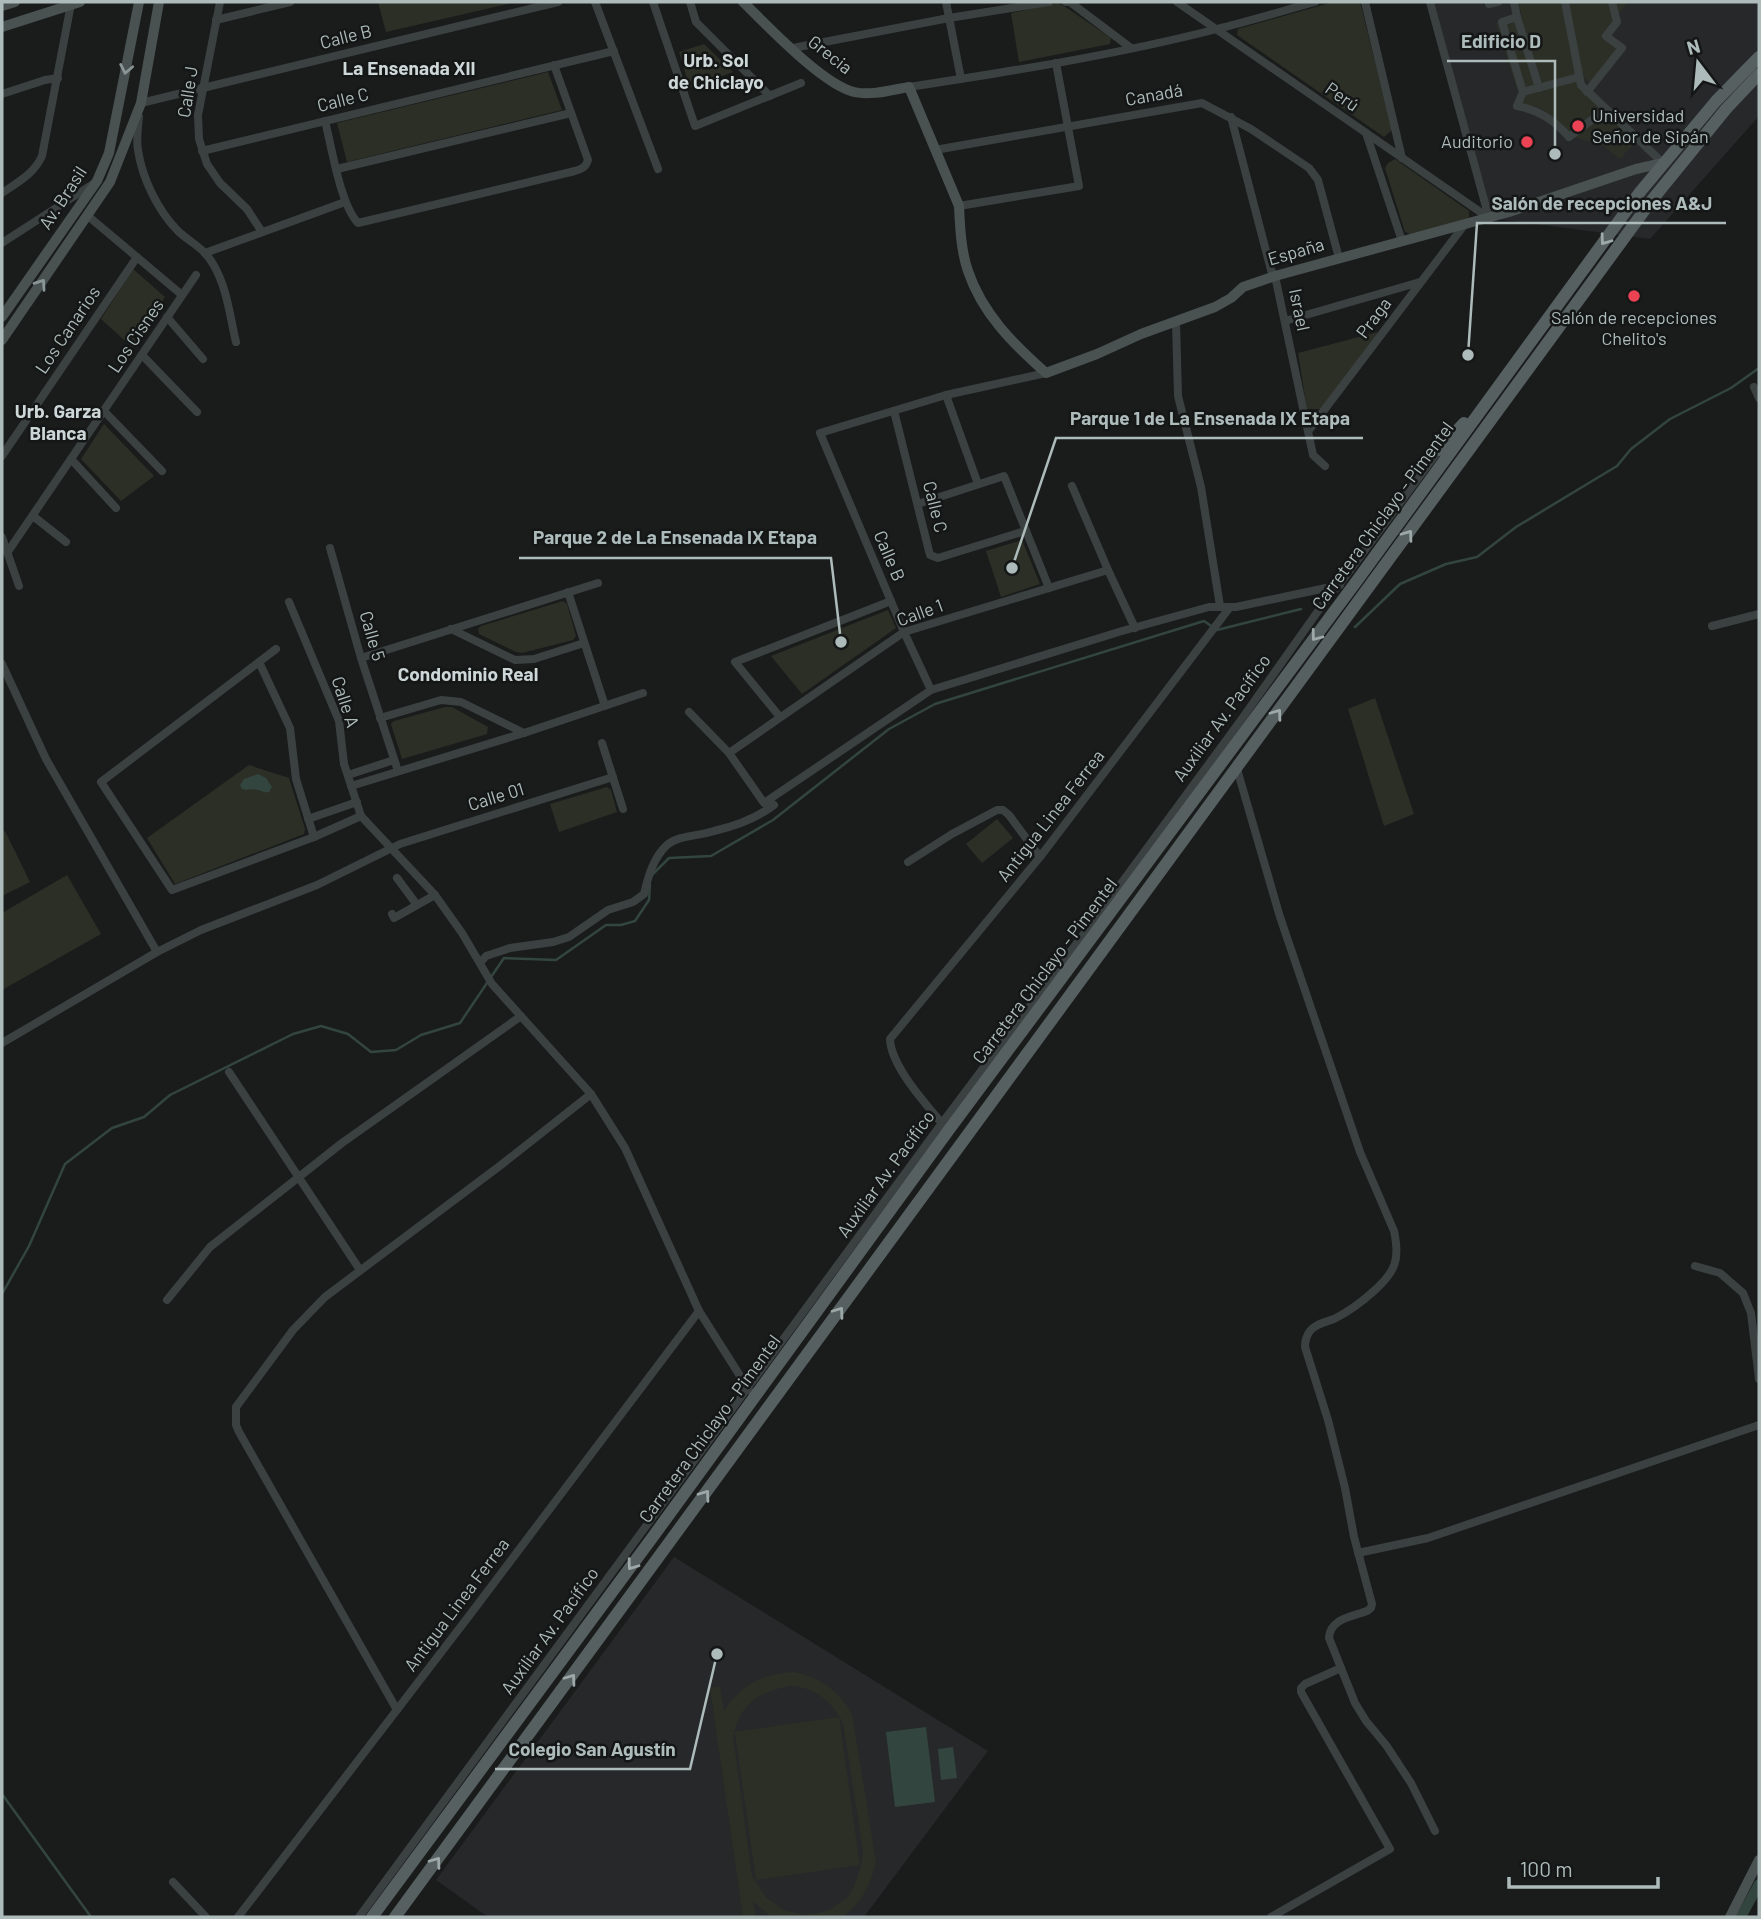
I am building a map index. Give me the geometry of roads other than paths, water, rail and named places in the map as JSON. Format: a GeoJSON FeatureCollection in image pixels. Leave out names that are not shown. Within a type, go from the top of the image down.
{"type":"FeatureCollection","features":[{"type":"Feature","properties":{"kind":"main road","name":"Carretera Chiclayo - Pimentel"},"geometry":{"type":"LineString","coordinates":[[372,1917],[652,1538],[752,1392],[945,1127],[1356,582],[1640,192],[1716,102],[1759,57]]}},
{"type":"Feature","properties":{"kind":"main road","name":"Carretera Chiclayo - Pimentel"},"geometry":{"type":"LineString","coordinates":[[396,1917],[1652,200],[1759,74]]}},
{"type":"Feature","properties":{"kind":"main road"},"geometry":{"type":"LineString","coordinates":[[1439,450],[1503,382]]}},
{"type":"Feature","properties":{"kind":"main road"},"geometry":{"type":"LineString","coordinates":[[1223,760],[1226,767],[1237,769]]}},
{"type":"Feature","properties":{"kind":"main road"},"geometry":{"type":"LineString","coordinates":[[652,1538],[660,1539],[667,1548]]}},
{"type":"Feature","properties":{"kind":"street"},"geometry":{"type":"LineString","coordinates":[[2,6],[15,2]]}},
{"type":"Feature","properties":{"kind":"street","name":"Av. Brasil"},"geometry":{"type":"LineString","coordinates":[[2,317],[97,181],[109,153],[139,2]]}},
{"type":"Feature","properties":{"kind":"street","name":"Av. Brasil"},"geometry":{"type":"LineString","coordinates":[[2,340],[110,183],[141,103],[159,2]]}},
{"type":"Feature","properties":{"kind":"street","name":"Calle J"},"geometry":{"type":"LineString","coordinates":[[220,2],[197,127],[206,164],[220,183],[247,209],[262,232]]}},
{"type":"Feature","properties":{"kind":"street"},"geometry":{"type":"LineString","coordinates":[[216,20],[290,2]]}},
{"type":"Feature","properties":{"kind":"street","name":"Calle B"},"geometry":{"type":"LineString","coordinates":[[141,103],[558,2]]}},
{"type":"Feature","properties":{"kind":"street"},"geometry":{"type":"LineString","coordinates":[[595,2],[658,169]]}},
{"type":"Feature","properties":{"kind":"street"},"geometry":{"type":"LineString","coordinates":[[653,2],[695,126],[801,83]]}},
{"type":"Feature","properties":{"kind":"street"},"geometry":{"type":"LineString","coordinates":[[690,2],[696,22],[769,96]]}},
{"type":"Feature","properties":{"kind":"street","name":"Grecia"},"geometry":{"type":"LineString","coordinates":[[743,2],[817,71],[844,89],[857,93],[909,87]]}},
{"type":"Feature","properties":{"kind":"street"},"geometry":{"type":"LineString","coordinates":[[946,2],[961,79]]}},
{"type":"Feature","properties":{"kind":"street"},"geometry":{"type":"LineString","coordinates":[[793,48],[1049,2]]}},
{"type":"Feature","properties":{"kind":"street"},"geometry":{"type":"LineString","coordinates":[[1066,2],[1070,2],[1131,48]]}},
{"type":"Feature","properties":{"kind":"street","name":"Perú"},"geometry":{"type":"LineString","coordinates":[[1177,2],[1489,218]]}},
{"type":"Feature","properties":{"kind":"street"},"geometry":{"type":"LineString","coordinates":[[1046,373],[1002,330],[976,290],[968,269],[959,206],[909,87],[1131,48],[1217,29],[1315,2]]}},
{"type":"Feature","properties":{"kind":"street"},"geometry":{"type":"LineString","coordinates":[[1365,2],[1402,158]]}},
{"type":"Feature","properties":{"kind":"street"},"geometry":{"type":"LineString","coordinates":[[1430,2],[1489,218]]}},
{"type":"Feature","properties":{"kind":"street"},"geometry":{"type":"LineString","coordinates":[[1514,2],[1539,88]]}},
{"type":"Feature","properties":{"kind":"street"},"geometry":{"type":"LineString","coordinates":[[1565,2],[1581,85],[1664,163]]}},
{"type":"Feature","properties":{"kind":"street"},"geometry":{"type":"LineString","coordinates":[[1587,92],[1622,48],[1606,36],[1617,22],[1612,2]]}},
{"type":"Feature","properties":{"kind":"street"},"geometry":{"type":"LineString","coordinates":[[2,27],[76,3]]}},
{"type":"Feature","properties":{"kind":"street"},"geometry":{"type":"LineString","coordinates":[[2,193],[29,175],[42,156],[76,3]]}},
{"type":"Feature","properties":{"kind":"street"},"geometry":{"type":"LineString","coordinates":[[1517,17],[1502,22],[1523,92],[1517,106],[1544,115],[1569,137],[1605,110]]}},
{"type":"Feature","properties":{"kind":"street","name":"Calle C"},"geometry":{"type":"LineString","coordinates":[[202,151],[614,51]]}},
{"type":"Feature","properties":{"kind":"street"},"geometry":{"type":"LineString","coordinates":[[1515,62],[1530,57]]}},
{"type":"Feature","properties":{"kind":"street"},"geometry":{"type":"LineString","coordinates":[[959,206],[1079,186],[1056,63]]}},
{"type":"Feature","properties":{"kind":"street"},"geometry":{"type":"LineString","coordinates":[[325,121],[345,202],[358,223],[582,169],[588,160],[554,65]]}},
{"type":"Feature","properties":{"kind":"street"},"geometry":{"type":"LineString","coordinates":[[1523,92],[1579,77]]}},
{"type":"Feature","properties":{"kind":"street"},"geometry":{"type":"LineString","coordinates":[[2,94],[58,78]]}},
{"type":"Feature","properties":{"kind":"street"},"geometry":{"type":"LineString","coordinates":[[141,103],[138,152],[149,186],[173,226],[199,246],[220,277],[236,342]]}},
{"type":"Feature","properties":{"kind":"street","name":"Canadá"},"geometry":{"type":"LineString","coordinates":[[935,150],[1202,103],[1231,117],[1309,168],[1318,180],[1339,258]]}},
{"type":"Feature","properties":{"kind":"street"},"geometry":{"type":"LineString","coordinates":[[337,169],[571,113]]}},
{"type":"Feature","properties":{"kind":"street","name":"Israel"},"geometry":{"type":"LineString","coordinates":[[1231,117],[1271,270],[1275,276],[1313,456],[1325,466]]}},
{"type":"Feature","properties":{"kind":"street"},"geometry":{"type":"LineString","coordinates":[[1366,133],[1402,241]]}},
{"type":"Feature","properties":{"kind":"street","name":"España"},"geometry":{"type":"LineString","coordinates":[[820,433],[947,396],[1046,373],[1215,307],[1231,299],[1243,287],[1275,276],[1489,218],[1636,169],[1664,163]]}},
{"type":"Feature","properties":{"kind":"street"},"geometry":{"type":"LineString","coordinates":[[2,243],[97,181]]}},
{"type":"Feature","properties":{"kind":"street"},"geometry":{"type":"LineString","coordinates":[[205,253],[345,202]]}},
{"type":"Feature","properties":{"kind":"street"},"geometry":{"type":"LineString","coordinates":[[88,216],[182,295]]}},
{"type":"Feature","properties":{"kind":"street","name":"Praga"},"geometry":{"type":"LineString","coordinates":[[1309,430],[1465,224]]}},
{"type":"Feature","properties":{"kind":"street","name":"Los Canarios"},"geometry":{"type":"LineString","coordinates":[[2,456],[137,257]]}},
{"type":"Feature","properties":{"kind":"street","name":"Los Cisnes"},"geometry":{"type":"LineString","coordinates":[[7,553],[196,275]]}},
{"type":"Feature","properties":{"kind":"street"},"geometry":{"type":"LineString","coordinates":[[1285,321],[1421,282]]}},
{"type":"Feature","properties":{"kind":"street"},"geometry":{"type":"LineString","coordinates":[[167,317],[203,359]]}},
{"type":"Feature","properties":{"kind":"street"},"geometry":{"type":"LineString","coordinates":[[1175,322],[1178,396],[1201,487],[1225,607]]}},
{"type":"Feature","properties":{"kind":"street"},"geometry":{"type":"LineString","coordinates":[[142,355],[197,412]]}},
{"type":"Feature","properties":{"kind":"street"},"geometry":{"type":"LineString","coordinates":[[1754,387],[1759,398]]}},
{"type":"Feature","properties":{"kind":"street"},"geometry":{"type":"LineString","coordinates":[[947,396],[978,484]]}},
{"type":"Feature","properties":{"kind":"street"},"geometry":{"type":"LineString","coordinates":[[104,411],[162,471]]}},
{"type":"Feature","properties":{"kind":"street","name":"Calle C"},"geometry":{"type":"LineString","coordinates":[[894,411],[930,555],[934,558],[1026,531]]}},
{"type":"Feature","properties":{"kind":"street","name":"Calle B"},"geometry":{"type":"LineString","coordinates":[[820,433],[931,690]]}},
{"type":"Feature","properties":{"kind":"street","name":"Auxiliar Av. Pacífico"},"geometry":{"type":"LineString","coordinates":[[945,1127],[1241,720],[1322,604],[1439,450]]}},
{"type":"Feature","properties":{"kind":"street"},"geometry":{"type":"LineString","coordinates":[[71,459],[116,508]]}},
{"type":"Feature","properties":{"kind":"street"},"geometry":{"type":"LineString","coordinates":[[918,504],[1004,477],[1049,588]]}},
{"type":"Feature","properties":{"kind":"street"},"geometry":{"type":"LineString","coordinates":[[1072,486],[1135,628]]}},
{"type":"Feature","properties":{"kind":"street"},"geometry":{"type":"LineString","coordinates":[[33,516],[66,542]]}},
{"type":"Feature","properties":{"kind":"street"},"geometry":{"type":"LineString","coordinates":[[2,537],[19,586]]}},
{"type":"Feature","properties":{"kind":"street","name":"Calle 5"},"geometry":{"type":"LineString","coordinates":[[330,548],[361,658],[398,772]]}},
{"type":"Feature","properties":{"kind":"street","name":"Calle 1"},"geometry":{"type":"LineString","coordinates":[[729,753],[904,632],[1108,570]]}},
{"type":"Feature","properties":{"kind":"street"},"geometry":{"type":"LineString","coordinates":[[689,712],[729,753],[764,803],[931,690],[1209,607],[1236,607],[1356,582]]}},
{"type":"Feature","properties":{"kind":"street"},"geometry":{"type":"LineString","coordinates":[[361,658],[598,583]]}},
{"type":"Feature","properties":{"kind":"street"},"geometry":{"type":"LineString","coordinates":[[568,592],[605,706]]}},
{"type":"Feature","properties":{"kind":"street"},"geometry":{"type":"LineString","coordinates":[[780,717],[735,662],[891,601]]}},
{"type":"Feature","properties":{"kind":"street","name":"Calle A"},"geometry":{"type":"LineString","coordinates":[[289,602],[339,721],[344,764],[361,816]]}},
{"type":"Feature","properties":{"kind":"street","name":"Antigua Linea Ferrea"},"geometry":{"type":"LineString","coordinates":[[945,1127],[894,1058],[890,1039],[1040,857],[1225,607]]}},
{"type":"Feature","properties":{"kind":"street"},"geometry":{"type":"LineString","coordinates":[[1712,626],[1759,614]]}},
{"type":"Feature","properties":{"kind":"street"},"geometry":{"type":"LineString","coordinates":[[451,629],[515,660],[534,659],[584,643]]}},
{"type":"Feature","properties":{"kind":"street"},"geometry":{"type":"LineString","coordinates":[[276,649],[101,782],[172,890],[314,837],[361,816],[435,895],[457,925],[492,984],[591,1094],[625,1148],[699,1311],[752,1392]]}},
{"type":"Feature","properties":{"kind":"street"},"geometry":{"type":"LineString","coordinates":[[259,662],[290,728],[296,779],[314,837]]}},
{"type":"Feature","properties":{"kind":"street"},"geometry":{"type":"LineString","coordinates":[[2,664],[46,759],[157,952]]}},
{"type":"Feature","properties":{"kind":"street"},"geometry":{"type":"LineString","coordinates":[[351,786],[643,693]]}},
{"type":"Feature","properties":{"kind":"street"},"geometry":{"type":"LineString","coordinates":[[380,719],[441,700],[461,702],[524,733]]}},
{"type":"Feature","properties":{"kind":"street"},"geometry":{"type":"LineString","coordinates":[[602,743],[623,809]]}},
{"type":"Feature","properties":{"kind":"street"},"geometry":{"type":"LineString","coordinates":[[348,775],[394,760]]}},
{"type":"Feature","properties":{"kind":"street"},"geometry":{"type":"LineString","coordinates":[[1237,769],[1280,917],[1360,1152],[1396,1239],[1395,1263],[1388,1279],[1347,1312],[1312,1328],[1305,1342],[1328,1420],[1358,1553],[1373,1604],[1369,1610],[1334,1623],[1329,1638],[1360,1712],[1411,1783],[1434,1831]]}},
{"type":"Feature","properties":{"kind":"street","name":"Calle 01"},"geometry":{"type":"LineString","coordinates":[[2,1043],[157,952],[201,930],[317,886],[390,848],[613,777]]}},
{"type":"Feature","properties":{"kind":"street"},"geometry":{"type":"LineString","coordinates":[[308,819],[357,802]]}},
{"type":"Feature","properties":{"kind":"street"},"geometry":{"type":"LineString","coordinates":[[482,966],[486,956],[569,937],[608,910],[633,902],[644,894],[648,876],[658,856],[669,844],[680,838],[715,831],[761,815],[774,805]]}},
{"type":"Feature","properties":{"kind":"street"},"geometry":{"type":"LineString","coordinates":[[908,862],[997,810],[1003,810],[1009,815],[1040,857]]}},
{"type":"Feature","properties":{"kind":"street"},"geometry":{"type":"LineString","coordinates":[[397,878],[418,905]]}},
{"type":"Feature","properties":{"kind":"street"},"geometry":{"type":"LineString","coordinates":[[392,914],[394,918],[435,895]]}},
{"type":"Feature","properties":{"kind":"street"},"geometry":{"type":"LineString","coordinates":[[167,1300],[210,1247],[342,1143],[521,1016]]}},
{"type":"Feature","properties":{"kind":"street"},"geometry":{"type":"LineString","coordinates":[[229,1072],[360,1270]]}},
{"type":"Feature","properties":{"kind":"street"},"geometry":{"type":"LineString","coordinates":[[397,1710],[239,1433],[236,1407],[293,1330],[325,1297],[591,1094]]}},
{"type":"Feature","properties":{"kind":"street"},"geometry":{"type":"LineString","coordinates":[[1695,1266],[1720,1273],[1743,1293],[1751,1313],[1759,1379]]}},
{"type":"Feature","properties":{"kind":"street","name":"Antigua Linea Ferrea"},"geometry":{"type":"LineString","coordinates":[[239,1917],[699,1311]]}},
{"type":"Feature","properties":{"kind":"street","name":"Auxiliar Av. Pacífico"},"geometry":{"type":"LineString","coordinates":[[359,1917],[752,1392]]}},
{"type":"Feature","properties":{"kind":"street"},"geometry":{"type":"LineString","coordinates":[[1358,1553],[1428,1538],[1759,1425]]}},
{"type":"Feature","properties":{"kind":"street"},"geometry":{"type":"LineString","coordinates":[[1271,1917],[1390,1849],[1301,1692],[1305,1684],[1341,1668]]}},
{"type":"Feature","properties":{"kind":"street"},"geometry":{"type":"LineString","coordinates":[[1730,1917],[1759,1860]]}},
{"type":"Feature","properties":{"kind":"street"},"geometry":{"type":"LineString","coordinates":[[173,1882],[206,1917]]}},
{"type":"Feature","properties":{"kind":"waterway"},"geometry":{"type":"LineString","coordinates":[[1355,627],[1400,584],[1446,564],[1477,557],[1516,527],[1617,466],[1631,449],[1670,419],[1731,388],[1759,368]]}},
{"type":"Feature","properties":{"kind":"waterway"},"geometry":{"type":"LineString","coordinates":[[652,875],[669,858],[711,856],[773,820],[889,729],[935,704],[1204,621],[1217,630],[1301,609]]}},
{"type":"Feature","properties":{"kind":"waterway"},"geometry":{"type":"LineString","coordinates":[[491,977],[504,958],[556,960],[606,925],[635,921],[649,900],[650,884]]}},
{"type":"Feature","properties":{"kind":"waterway"},"geometry":{"type":"LineString","coordinates":[[2,1294],[29,1246],[65,1164],[112,1128],[144,1117],[170,1095],[293,1034],[321,1026],[348,1034],[371,1052],[396,1050],[421,1035],[460,1023],[487,983]]}},
{"type":"Feature","properties":{"kind":"waterway"},"geometry":{"type":"LineString","coordinates":[[2,1794],[91,1917]]}},
{"type":"Feature","properties":{"kind":"waterway"},"geometry":{"type":"LineString","coordinates":[[1741,1917],[1759,1884]]}},
{"type":"Feature","properties":{"kind":"place","name":"Universidad Señor de Sipán"},"geometry":{"type":"Point","coordinates":[1578,126]}},
{"type":"Feature","properties":{"kind":"place","name":"Auditorio"},"geometry":{"type":"Point","coordinates":[1527,142]}},
{"type":"Feature","properties":{"kind":"place","name":"Edificio D"},"geometry":{"type":"Point","coordinates":[1555,154]}},
{"type":"Feature","properties":{"kind":"place","name":"Salón de recepciones Chelito's"},"geometry":{"type":"Point","coordinates":[1634,296]}},
{"type":"Feature","properties":{"kind":"place","name":"Salón de recepciones A&J"},"geometry":{"type":"Point","coordinates":[1468,355]}},
{"type":"Feature","properties":{"kind":"place","name":"Parque 1 de La Ensenada IX Etapa"},"geometry":{"type":"Point","coordinates":[1012,568]}},
{"type":"Feature","properties":{"kind":"place","name":"Parque 2 de La Ensenada IX Etapa"},"geometry":{"type":"Point","coordinates":[841,642]}},
{"type":"Feature","properties":{"kind":"place","name":"Colegio San Agustín"},"geometry":{"type":"Point","coordinates":[717,1654]}},
{"type":"Feature","properties":{"kind":"district","name":"La Ensenada XII"},"geometry":{"type":"Point","coordinates":[409,68]}},
{"type":"Feature","properties":{"kind":"district","name":"Urb. Sol de Chiclayo"},"geometry":{"type":"Point","coordinates":[716,71]}},
{"type":"Feature","properties":{"kind":"district","name":"Urb. Garza Blanca"},"geometry":{"type":"Point","coordinates":[58,422]}},
{"type":"Feature","properties":{"kind":"district","name":"Condominio Real"},"geometry":{"type":"Point","coordinates":[468,674]}}]}
